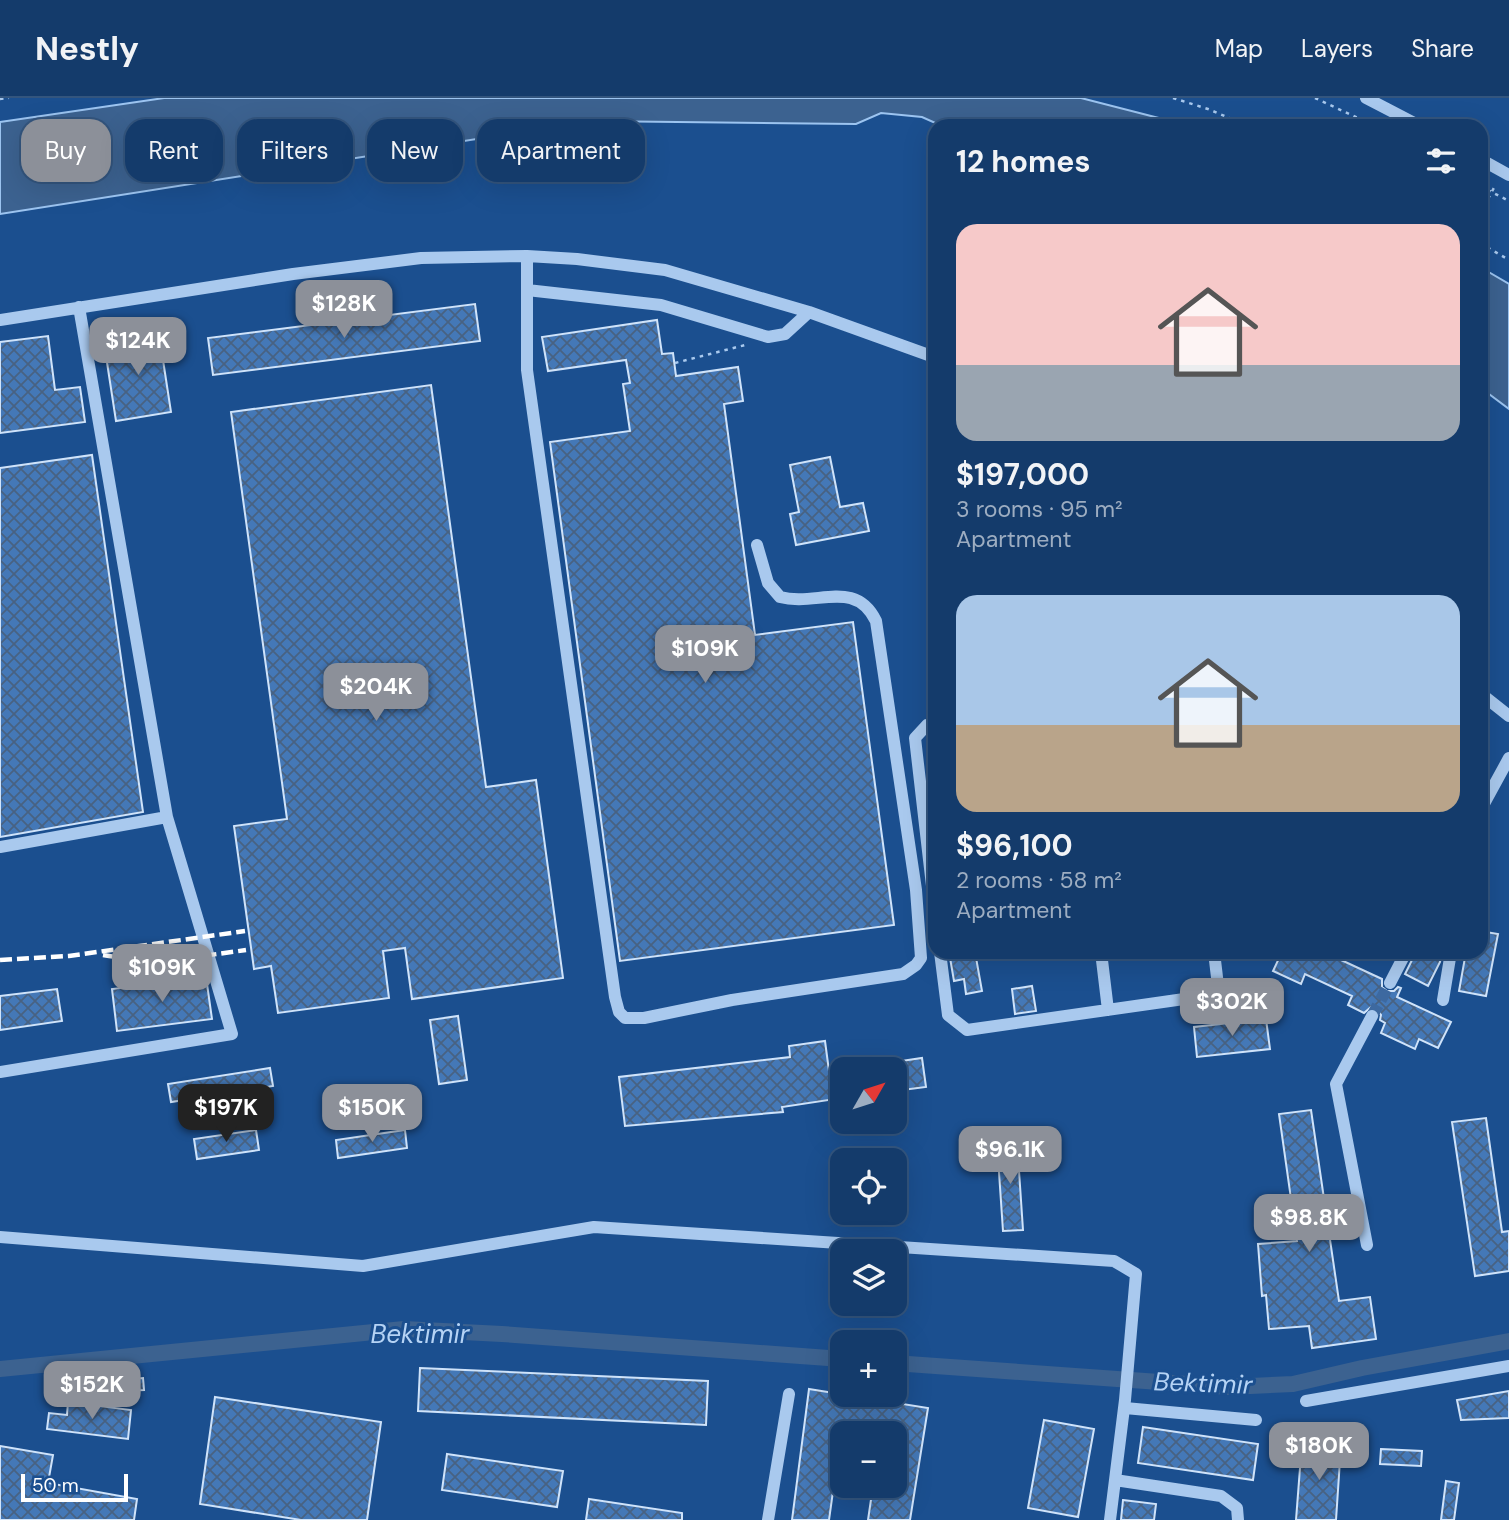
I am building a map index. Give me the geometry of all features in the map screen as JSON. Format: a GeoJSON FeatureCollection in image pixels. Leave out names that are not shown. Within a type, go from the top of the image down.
{"type":"FeatureCollection","features":[{"type":"Feature","properties":{"kind":"street"},"geometry":{"type":"LineString","coordinates":[[1366,98],[1406,119]]}},
{"type":"Feature","properties":{"kind":"street"},"geometry":{"type":"LineString","coordinates":[[1488,163],[1506,173]]}},
{"type":"Feature","properties":{"kind":"street"},"geometry":{"type":"LineString","coordinates":[[527,256],[527,370],[615,997],[619,1012],[625,1018],[644,1018],[732,1000],[903,974],[921,958],[916,890],[876,621],[870,608],[849,596],[806,600],[780,597],[768,583],[758,545]]}},
{"type":"Feature","properties":{"kind":"street"},"geometry":{"type":"LineString","coordinates":[[0,320],[293,274],[421,258],[527,256],[665,270],[809,312],[928,355]]}},
{"type":"Feature","properties":{"kind":"street"},"geometry":{"type":"LineString","coordinates":[[527,290],[661,304],[768,337],[785,334],[809,312]]}},
{"type":"Feature","properties":{"kind":"street"},"geometry":{"type":"LineString","coordinates":[[0,1072],[232,1034],[167,817],[79,307]]}},
{"type":"Feature","properties":{"kind":"street"},"geometry":{"type":"LineString","coordinates":[[1488,700],[1509,716]]}},
{"type":"Feature","properties":{"kind":"street"},"geometry":{"type":"LineString","coordinates":[[928,725],[915,738],[928,835]]}},
{"type":"Feature","properties":{"kind":"street"},"geometry":{"type":"LineString","coordinates":[[1488,796],[1509,758]]}},
{"type":"Feature","properties":{"kind":"street"},"geometry":{"type":"LineString","coordinates":[[0,847],[167,817]]}},
{"type":"Feature","properties":{"kind":"street"},"geometry":{"type":"LineString","coordinates":[[941,959],[948,1016],[967,1030],[1219,994],[1215,959]]}},
{"type":"Feature","properties":{"kind":"street"},"geometry":{"type":"LineString","coordinates":[[1102,959],[1108,1010]]}},
{"type":"Feature","properties":{"kind":"street"},"geometry":{"type":"LineString","coordinates":[[1390,983],[1402,959]]}},
{"type":"Feature","properties":{"kind":"street"},"geometry":{"type":"LineString","coordinates":[[1443,1000],[1450,959]]}},
{"type":"Feature","properties":{"kind":"street"},"geometry":{"type":"LineString","coordinates":[[1367,1245],[1336,1084],[1372,1016]]}},
{"type":"Feature","properties":{"kind":"street"},"geometry":{"type":"LineString","coordinates":[[0,1237],[363,1266],[594,1227],[1114,1261],[1136,1274],[1125,1404],[1110,1520]]}},
{"type":"Feature","properties":{"kind":"street"},"geometry":{"type":"LineString","coordinates":[[1306,1401],[1509,1366]]}},
{"type":"Feature","properties":{"kind":"street"},"geometry":{"type":"LineString","coordinates":[[768,1520],[789,1394]]}},
{"type":"Feature","properties":{"kind":"street"},"geometry":{"type":"LineString","coordinates":[[1125,1404],[1256,1420]]}},
{"type":"Feature","properties":{"kind":"street"},"geometry":{"type":"LineString","coordinates":[[1115,1480],[1221,1496],[1237,1508],[1238,1520]]}},
{"type":"Feature","properties":{"kind":"path"},"geometry":{"type":"LineString","coordinates":[[0,99],[9,98]]}},
{"type":"Feature","properties":{"kind":"path"},"geometry":{"type":"LineString","coordinates":[[1173,98],[1232,119]]}},
{"type":"Feature","properties":{"kind":"path"},"geometry":{"type":"LineString","coordinates":[[1315,98],[1360,119]]}},
{"type":"Feature","properties":{"kind":"path"},"geometry":{"type":"LineString","coordinates":[[1488,199],[1506,173]]}},
{"type":"Feature","properties":{"kind":"path"},"geometry":{"type":"LineString","coordinates":[[1488,190],[1509,201]]}},
{"type":"Feature","properties":{"kind":"path"},"geometry":{"type":"LineString","coordinates":[[1488,248],[1509,260]]}},
{"type":"Feature","properties":{"kind":"path"},"geometry":{"type":"LineString","coordinates":[[675,363],[740,348],[768,337]]}},
{"type":"Feature","properties":{"kind":"water"},"geometry":{"type":"Polygon","coordinates":[[[164,98],[1081,98],[1163,119],[928,120],[881,113],[856,124],[645,122],[645,119],[477,119],[477,139],[463,141],[463,119],[367,119],[367,156],[353,158],[353,119],[237,119],[237,177],[223,179],[223,119],[125,119],[125,182],[203,182],[0,214],[0,122],[164,98]]]}},
{"type":"Feature","properties":{"kind":"water"},"geometry":{"type":"Polygon","coordinates":[[[1488,272],[1509,284],[1509,409],[1488,393],[1488,272]]]}},
{"type":"Feature","properties":{"kind":"building"},"geometry":{"type":"Polygon","coordinates":[[[475,304],[480,341],[213,375],[208,338],[475,304]]]}},
{"type":"Feature","properties":{"kind":"building"},"geometry":{"type":"Polygon","coordinates":[[[657,320],[662,354],[673,353],[676,376],[738,367],[743,401],[724,404],[755,635],[853,622],[894,925],[620,961],[550,442],[630,431],[623,384],[630,383],[626,360],[548,371],[542,337],[657,320]]]}},
{"type":"Feature","properties":{"kind":"building"},"geometry":{"type":"Polygon","coordinates":[[[159,334],[171,412],[116,421],[104,343],[159,334]]]}},
{"type":"Feature","properties":{"kind":"building"},"geometry":{"type":"Polygon","coordinates":[[[48,336],[55,390],[80,387],[85,422],[0,433],[0,342],[48,336]]]}},
{"type":"Feature","properties":{"kind":"building"},"geometry":{"type":"Polygon","coordinates":[[[431,385],[486,787],[536,780],[563,978],[412,999],[405,948],[383,951],[389,998],[278,1013],[271,966],[254,969],[234,826],[287,819],[231,412],[431,385]]]}},
{"type":"Feature","properties":{"kind":"building"},"geometry":{"type":"Polygon","coordinates":[[[92,455],[143,812],[0,837],[0,468],[92,455]]]}},
{"type":"Feature","properties":{"kind":"building"},"geometry":{"type":"Polygon","coordinates":[[[830,457],[840,507],[863,503],[869,531],[796,545],[790,514],[799,512],[790,465],[830,457]]]}},
{"type":"Feature","properties":{"kind":"building"},"geometry":{"type":"Polygon","coordinates":[[[1488,932],[1498,934],[1486,996],[1459,991],[1465,959],[1488,959],[1488,932]]]}},
{"type":"Feature","properties":{"kind":"building"},"geometry":{"type":"Polygon","coordinates":[[[950,959],[976,959],[982,991],[966,994],[964,979],[954,981],[950,959]]]}},
{"type":"Feature","properties":{"kind":"building"},"geometry":{"type":"Polygon","coordinates":[[[1279,959],[1339,959],[1382,979],[1382,987],[1387,991],[1401,988],[1397,997],[1451,1022],[1438,1048],[1419,1039],[1415,1049],[1381,1033],[1385,1023],[1380,1020],[1381,1015],[1377,1009],[1371,1007],[1364,1013],[1348,1005],[1352,996],[1305,974],[1301,984],[1273,971],[1279,959]]]}},
{"type":"Feature","properties":{"kind":"building"},"geometry":{"type":"Polygon","coordinates":[[[1412,959],[1441,959],[1428,986],[1405,974],[1412,959]]]}},
{"type":"Feature","properties":{"kind":"building"},"geometry":{"type":"Polygon","coordinates":[[[206,977],[212,1019],[117,1031],[112,989],[206,977]]]}},
{"type":"Feature","properties":{"kind":"building"},"geometry":{"type":"Polygon","coordinates":[[[1032,986],[1036,1011],[1015,1014],[1012,989],[1032,986]]]}},
{"type":"Feature","properties":{"kind":"building"},"geometry":{"type":"Polygon","coordinates":[[[57,989],[62,1021],[0,1030],[0,996],[57,989]]]}},
{"type":"Feature","properties":{"kind":"building"},"geometry":{"type":"Polygon","coordinates":[[[458,1016],[467,1080],[439,1084],[430,1020],[458,1016]]]}},
{"type":"Feature","properties":{"kind":"building"},"geometry":{"type":"Polygon","coordinates":[[[1266,1019],[1270,1049],[1197,1057],[1194,1027],[1266,1019]]]}},
{"type":"Feature","properties":{"kind":"building"},"geometry":{"type":"Polygon","coordinates":[[[825,1041],[830,1071],[830,1100],[782,1107],[783,1112],[625,1126],[619,1077],[790,1057],[789,1046],[825,1041]]]}},
{"type":"Feature","properties":{"kind":"building"},"geometry":{"type":"Polygon","coordinates":[[[922,1058],[926,1087],[907,1089],[907,1060],[922,1058]]]}},
{"type":"Feature","properties":{"kind":"building"},"geometry":{"type":"Polygon","coordinates":[[[270,1068],[273,1086],[171,1102],[168,1084],[270,1068]]]}},
{"type":"Feature","properties":{"kind":"building"},"geometry":{"type":"Polygon","coordinates":[[[1311,1110],[1339,1301],[1370,1297],[1376,1339],[1312,1348],[1309,1326],[1269,1329],[1266,1295],[1262,1296],[1258,1244],[1297,1241],[1279,1114],[1311,1110]]]}},
{"type":"Feature","properties":{"kind":"building"},"geometry":{"type":"Polygon","coordinates":[[[1486,1118],[1502,1232],[1509,1231],[1509,1271],[1475,1276],[1452,1122],[1486,1118]]]}},
{"type":"Feature","properties":{"kind":"building"},"geometry":{"type":"Polygon","coordinates":[[[256,1130],[259,1150],[197,1159],[194,1139],[256,1130]]]}},
{"type":"Feature","properties":{"kind":"building"},"geometry":{"type":"Polygon","coordinates":[[[405,1130],[407,1148],[338,1158],[336,1140],[405,1130]]]}},
{"type":"Feature","properties":{"kind":"building"},"geometry":{"type":"Polygon","coordinates":[[[1017,1141],[1023,1230],[1003,1231],[997,1143],[1017,1141]]]}},
{"type":"Feature","properties":{"kind":"building"},"geometry":{"type":"Polygon","coordinates":[[[420,1368],[708,1381],[706,1425],[418,1411],[420,1368]]]}},
{"type":"Feature","properties":{"kind":"building"},"geometry":{"type":"Polygon","coordinates":[[[143,1378],[144,1390],[122,1391],[121,1380],[143,1378]]]}},
{"type":"Feature","properties":{"kind":"building"},"geometry":{"type":"Polygon","coordinates":[[[809,1389],[830,1392],[830,1407],[907,1407],[907,1405],[928,1408],[910,1520],[868,1520],[871,1498],[907,1498],[907,1421],[830,1421],[832,1498],[829,1520],[792,1520],[809,1389]]]}},
{"type":"Feature","properties":{"kind":"building"},"geometry":{"type":"Polygon","coordinates":[[[1509,1391],[1509,1418],[1461,1420],[1457,1400],[1509,1391]]]}},
{"type":"Feature","properties":{"kind":"building"},"geometry":{"type":"Polygon","coordinates":[[[215,1397],[381,1422],[367,1520],[301,1520],[200,1504],[215,1397]]]}},
{"type":"Feature","properties":{"kind":"building"},"geometry":{"type":"Polygon","coordinates":[[[68,1402],[131,1410],[128,1439],[47,1429],[49,1413],[67,1415],[68,1402]]]}},
{"type":"Feature","properties":{"kind":"building"},"geometry":{"type":"Polygon","coordinates":[[[1044,1420],[1094,1429],[1078,1517],[1028,1508],[1044,1420]]]}},
{"type":"Feature","properties":{"kind":"building"},"geometry":{"type":"Polygon","coordinates":[[[1143,1427],[1258,1444],[1253,1480],[1138,1463],[1143,1427]]]}},
{"type":"Feature","properties":{"kind":"building"},"geometry":{"type":"Polygon","coordinates":[[[1302,1442],[1341,1445],[1336,1520],[1296,1520],[1302,1442]]]}},
{"type":"Feature","properties":{"kind":"building"},"geometry":{"type":"Polygon","coordinates":[[[0,1446],[53,1455],[48,1483],[137,1499],[134,1520],[0,1520],[0,1446]]]}},
{"type":"Feature","properties":{"kind":"building"},"geometry":{"type":"Polygon","coordinates":[[[1381,1449],[1422,1451],[1421,1466],[1380,1464],[1381,1449]]]}},
{"type":"Feature","properties":{"kind":"building"},"geometry":{"type":"Polygon","coordinates":[[[447,1454],[563,1471],[557,1507],[442,1490],[447,1454]]]}},
{"type":"Feature","properties":{"kind":"building"},"geometry":{"type":"Polygon","coordinates":[[[1446,1481],[1459,1483],[1454,1520],[1441,1520],[1446,1481]]]}},
{"type":"Feature","properties":{"kind":"building"},"geometry":{"type":"Polygon","coordinates":[[[589,1499],[682,1513],[682,1520],[586,1520],[589,1499]]]}},
{"type":"Feature","properties":{"kind":"building"},"geometry":{"type":"Polygon","coordinates":[[[1123,1500],[1156,1504],[1154,1520],[1121,1520],[1123,1500]]]}},
{"type":"Feature","properties":{"kind":"waterway","name":"Bektimir"},"geometry":{"type":"LineString","coordinates":[[0,1369],[404,1329],[830,1358]]}},
{"type":"Feature","properties":{"kind":"waterway","name":"Bektimir"},"geometry":{"type":"LineString","coordinates":[[907,1364],[1229,1387],[1293,1384],[1362,1368],[1509,1341]]}},
{"type":"Feature","properties":{"kind":"tunnel"},"geometry":{"type":"LineString","coordinates":[[1372,1016],[1390,983]]}},
{"type":"Feature","properties":{"kind":"railway"},"geometry":{"type":"LineString","coordinates":[[0,960],[69,956],[245,931]]}},
{"type":"Feature","properties":{"kind":"railway"},"geometry":{"type":"LineString","coordinates":[[103,955],[157,959],[246,950]]}}]}
